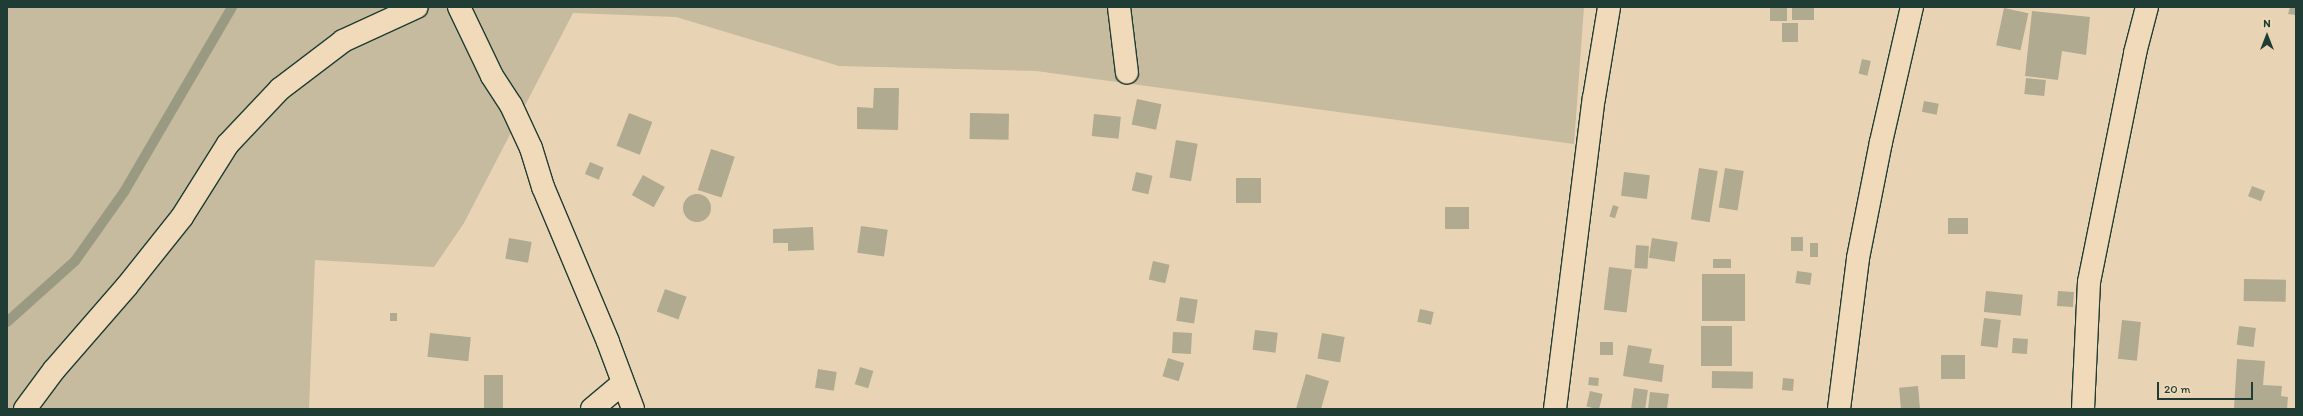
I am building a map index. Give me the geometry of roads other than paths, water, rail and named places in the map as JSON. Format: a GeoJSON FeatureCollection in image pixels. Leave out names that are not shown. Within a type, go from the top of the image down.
{"type":"FeatureCollection","features":[{"type":"Feature","properties":{"kind":"street"},"geometry":{"type":"LineString","coordinates":[[25,409],[54,370],[128,286],[182,217],[228,144],[280,89],[343,41],[417,7]]}},
{"type":"Feature","properties":{"kind":"street"},"geometry":{"type":"LineString","coordinates":[[459,7],[531,148],[543,186],[633,409]]}},
{"type":"Feature","properties":{"kind":"street"},"geometry":{"type":"LineString","coordinates":[[1119,7],[1127,73]]}},
{"type":"Feature","properties":{"kind":"street"},"geometry":{"type":"LineString","coordinates":[[1555,409],[1594,98],[1609,7]]}},
{"type":"Feature","properties":{"kind":"street"},"geometry":{"type":"LineString","coordinates":[[1839,409],[1858,258],[1880,142],[1912,7]]}},
{"type":"Feature","properties":{"kind":"street"},"geometry":{"type":"LineString","coordinates":[[2082,409],[2089,282],[2133,61],[2146,7]]}},
{"type":"Feature","properties":{"kind":"street"},"geometry":{"type":"LineString","coordinates":[[592,409],[623,383]]}},
{"type":"Feature","properties":{"kind":"waterway"},"geometry":{"type":"LineString","coordinates":[[7,322],[75,261],[124,192],[232,7]]}}]}
